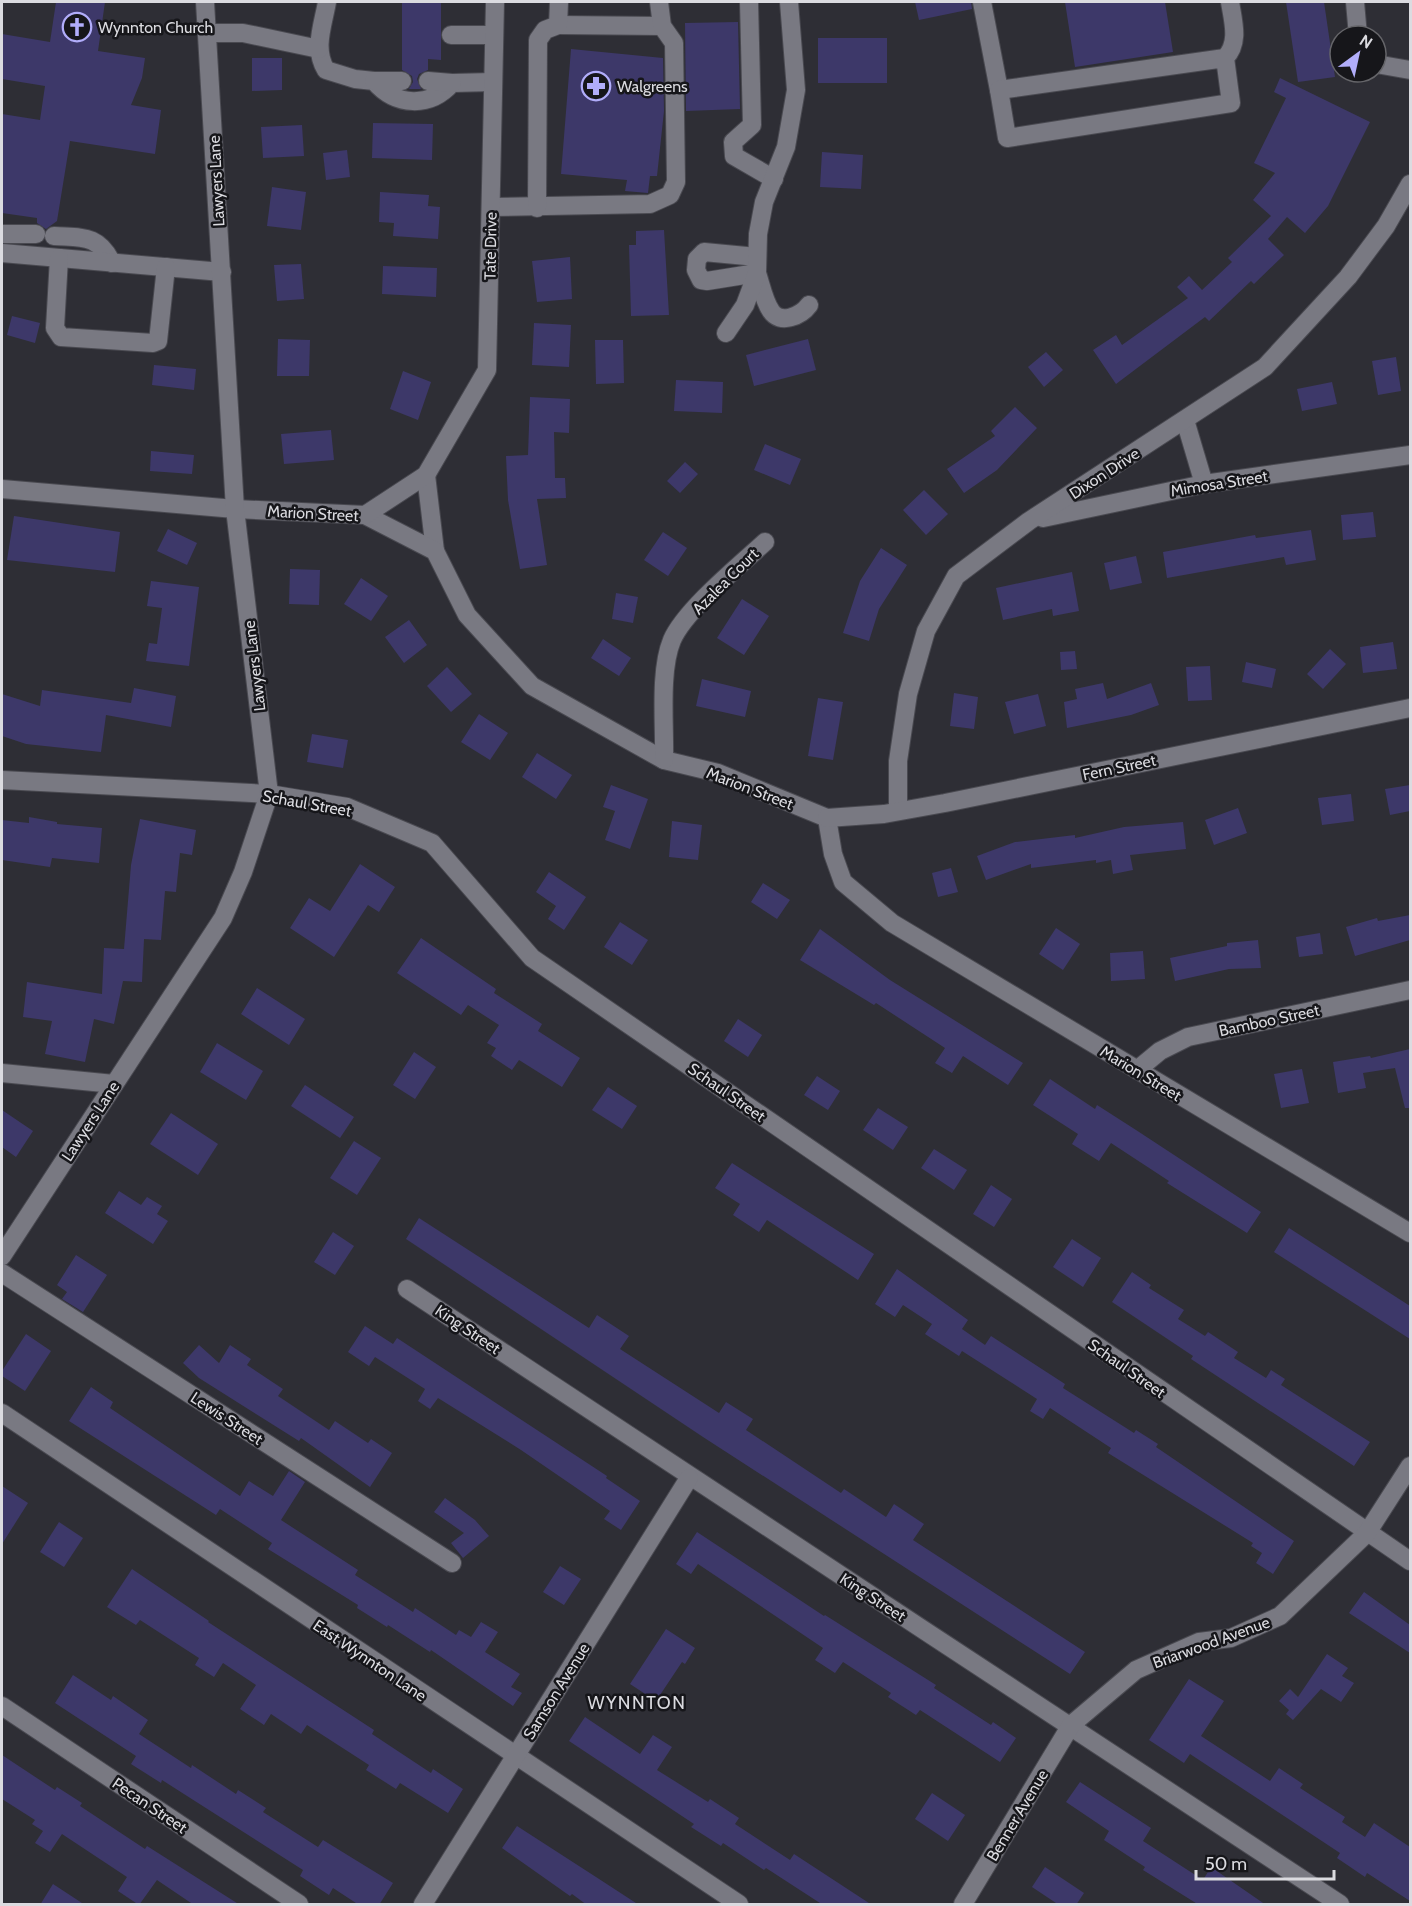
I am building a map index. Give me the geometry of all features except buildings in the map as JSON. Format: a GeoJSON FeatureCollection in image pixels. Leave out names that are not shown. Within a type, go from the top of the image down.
{"type":"FeatureCollection","features":[{"type":"Feature","properties":{"kind":"street","name":"Lawyers Lane"},"geometry":{"type":"LineString","coordinates":[[2,1256],[224,918],[243,872],[269,794],[236,509],[205,2]]}},
{"type":"Feature","properties":{"kind":"street"},"geometry":{"type":"LineString","coordinates":[[327,2],[319,49],[320,60],[326,70],[355,79],[402,81]]}},
{"type":"Feature","properties":{"kind":"street","name":"Tate Drive"},"geometry":{"type":"LineString","coordinates":[[365,514],[426,475],[487,370],[495,2]]}},
{"type":"Feature","properties":{"kind":"street"},"geometry":{"type":"LineString","coordinates":[[558,25],[559,2]]}},
{"type":"Feature","properties":{"kind":"street"},"geometry":{"type":"LineString","coordinates":[[490,207],[537,208],[650,204],[670,195],[676,182],[674,43],[662,26],[659,2]]}},
{"type":"Feature","properties":{"kind":"street"},"geometry":{"type":"LineString","coordinates":[[749,2],[752,125],[733,142],[734,156],[774,179]]}},
{"type":"Feature","properties":{"kind":"street"},"geometry":{"type":"LineString","coordinates":[[726,333],[745,305],[757,265],[758,234],[764,202],[786,147],[795,90],[789,2]]}},
{"type":"Feature","properties":{"kind":"street"},"geometry":{"type":"LineString","coordinates":[[982,2],[1007,138],[1231,104],[1225,58]]}},
{"type":"Feature","properties":{"kind":"street"},"geometry":{"type":"LineString","coordinates":[[999,90],[1225,58],[1232,52],[1235,35],[1230,2]]}},
{"type":"Feature","properties":{"kind":"street"},"geometry":{"type":"LineString","coordinates":[[1354,2],[1357,24]]}},
{"type":"Feature","properties":{"kind":"street"},"geometry":{"type":"LineString","coordinates":[[537,208],[538,40],[545,30],[558,25],[662,26]]}},
{"type":"Feature","properties":{"kind":"street"},"geometry":{"type":"LineString","coordinates":[[207,33],[243,33],[319,49]]}},
{"type":"Feature","properties":{"kind":"street"},"geometry":{"type":"LineString","coordinates":[[451,35],[494,35]]}},
{"type":"Feature","properties":{"kind":"street"},"geometry":{"type":"LineString","coordinates":[[1388,66],[1410,70]]}},
{"type":"Feature","properties":{"kind":"street"},"geometry":{"type":"LineString","coordinates":[[374,81],[382,91],[395,98],[418,101],[434,99],[452,83]]}},
{"type":"Feature","properties":{"kind":"street"},"geometry":{"type":"LineString","coordinates":[[428,81],[493,82]]}},
{"type":"Feature","properties":{"kind":"street","name":"Dixon Drive"},"geometry":{"type":"LineString","coordinates":[[898,811],[898,760],[908,694],[926,631],[956,576],[1029,521],[1265,367],[1314,317],[1386,226],[1410,184]]}},
{"type":"Feature","properties":{"kind":"street"},"geometry":{"type":"LineString","coordinates":[[2,234],[45,235],[97,242],[105,250],[112,263]]}},
{"type":"Feature","properties":{"kind":"street"},"geometry":{"type":"LineString","coordinates":[[2,253],[222,272]]}},
{"type":"Feature","properties":{"kind":"street"},"geometry":{"type":"LineString","coordinates":[[59,258],[55,328],[61,338],[153,343],[160,336],[166,267]]}},
{"type":"Feature","properties":{"kind":"street"},"geometry":{"type":"LineString","coordinates":[[757,265],[771,312],[780,317],[791,318],[804,312],[809,305]]}},
{"type":"Feature","properties":{"kind":"street"},"geometry":{"type":"LineString","coordinates":[[1185,420],[1204,484]]}},
{"type":"Feature","properties":{"kind":"street","name":"Mimosa Street"},"geometry":{"type":"LineString","coordinates":[[1029,521],[1204,484],[1410,455]]}},
{"type":"Feature","properties":{"kind":"street"},"geometry":{"type":"LineString","coordinates":[[426,475],[435,551]]}},
{"type":"Feature","properties":{"kind":"street","name":"Marion Street"},"geometry":{"type":"LineString","coordinates":[[2,489],[236,509],[365,514],[435,551],[467,615],[532,686],[664,760],[718,773],[827,818],[833,855],[843,882],[892,923],[1410,1233]]}},
{"type":"Feature","properties":{"kind":"street","name":"Azalea Court"},"geometry":{"type":"LineString","coordinates":[[664,760],[665,675],[672,639],[701,602],[765,542]]}},
{"type":"Feature","properties":{"kind":"street","name":"Fern Street"},"geometry":{"type":"LineString","coordinates":[[827,818],[898,811],[1410,708]]}},
{"type":"Feature","properties":{"kind":"street","name":"Schaul Street"},"geometry":{"type":"LineString","coordinates":[[2,780],[269,794],[347,807],[432,843],[532,958],[1410,1561]]}},
{"type":"Feature","properties":{"kind":"street","name":"Bamboo Street"},"geometry":{"type":"LineString","coordinates":[[1137,1071],[1160,1051],[1188,1037],[1410,990]]}},
{"type":"Feature","properties":{"kind":"street"},"geometry":{"type":"LineString","coordinates":[[2,1073],[114,1084]]}},
{"type":"Feature","properties":{"kind":"street","name":"Lewis Street"},"geometry":{"type":"LineString","coordinates":[[2,1273],[452,1563]]}},
{"type":"Feature","properties":{"kind":"street","name":"King Street"},"geometry":{"type":"LineString","coordinates":[[407,1289],[689,1478],[1071,1725],[1340,1905]]}},
{"type":"Feature","properties":{"kind":"street","name":"East Wynnton Lane"},"geometry":{"type":"LineString","coordinates":[[2,1413],[514,1757],[739,1905]]}},
{"type":"Feature","properties":{"kind":"street","name":"Briarwood Avenue"},"geometry":{"type":"LineString","coordinates":[[1071,1725],[1136,1670],[1199,1642],[1231,1638],[1280,1616],[1367,1533],[1410,1466]]}},
{"type":"Feature","properties":{"kind":"street","name":"Samson Avenue"},"geometry":{"type":"LineString","coordinates":[[423,1905],[689,1478]]}},
{"type":"Feature","properties":{"kind":"street","name":"Pecan Street"},"geometry":{"type":"LineString","coordinates":[[2,1706],[299,1905]]}},
{"type":"Feature","properties":{"kind":"street","name":"Benner Avenue"},"geometry":{"type":"LineString","coordinates":[[963,1905],[1071,1725]]}},
{"type":"Feature","properties":{"kind":"place","name":"Wynnton Church"},"geometry":{"type":"Point","coordinates":[77,27]}},
{"type":"Feature","properties":{"kind":"place","name":"Walgreens"},"geometry":{"type":"Point","coordinates":[596,86]}},
{"type":"Feature","properties":{"kind":"district","name":"WYNNTON"},"geometry":{"type":"Point","coordinates":[637,1703]}}]}
